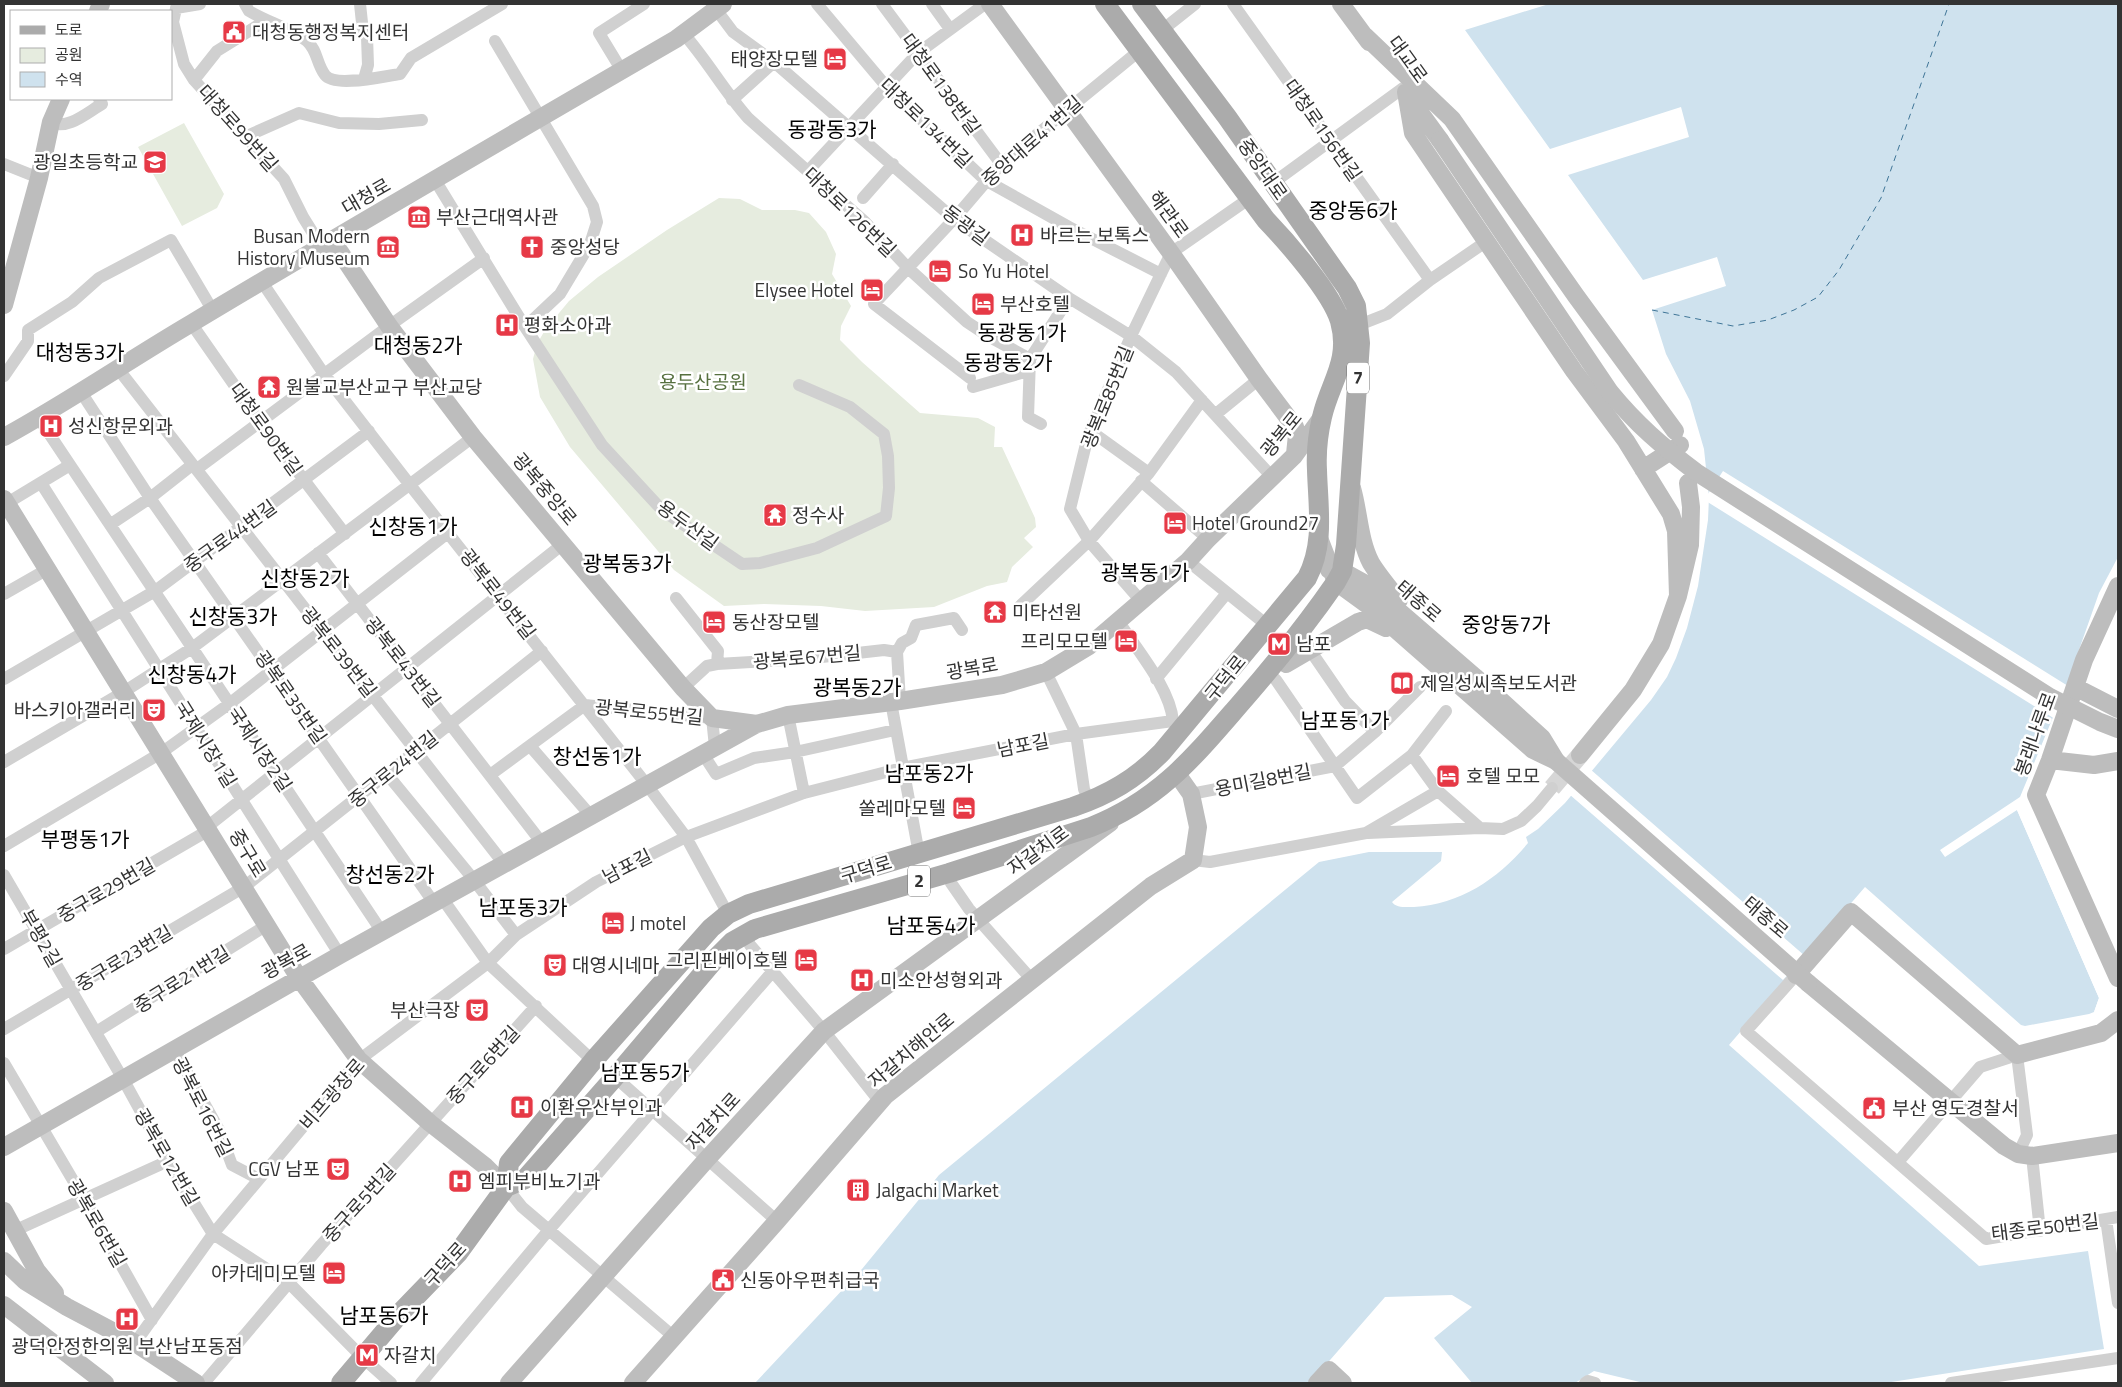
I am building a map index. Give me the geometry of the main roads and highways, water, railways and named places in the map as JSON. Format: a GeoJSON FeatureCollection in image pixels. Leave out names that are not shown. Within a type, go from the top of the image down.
{"type":"FeatureCollection","features":[{"type":"Feature","properties":{"kind":"main road","name":"해관로"},"geometry":{"type":"LineString","coordinates":[[990,4],[1295,427],[1298,435],[1294,456]]}},
{"type":"Feature","properties":{"kind":"main road","name":"중앙대로"},"geometry":{"type":"LineString","coordinates":[[1105,4],[1266,220],[1288,243],[1330,302],[1339,320],[1342,356],[1336,382],[1327,399],[1322,417],[1317,453],[1319,538]]}},
{"type":"Feature","properties":{"kind":"main road","name":"중앙대로"},"geometry":{"type":"LineString","coordinates":[[1142,4],[1227,118],[1347,288],[1356,306],[1359,325],[1346,545],[1336,574]]}},
{"type":"Feature","properties":{"kind":"main road","name":"대교로"},"geometry":{"type":"LineString","coordinates":[[1341,4],[1440,140],[1610,392],[1633,419],[1658,443],[1696,472],[2050,697],[2118,729]]}},
{"type":"Feature","properties":{"kind":"main road","name":"대청로"},"geometry":{"type":"LineString","coordinates":[[4,437],[119,370],[191,323],[326,243],[622,71],[683,33],[716,6]]}},
{"type":"Feature","properties":{"kind":"main road"},"geometry":{"type":"LineString","coordinates":[[1363,34],[1452,120],[1678,438],[1643,469]]}},
{"type":"Feature","properties":{"kind":"main road"},"geometry":{"type":"LineString","coordinates":[[1404,90],[1413,133],[1574,371],[1626,442],[1672,514],[1676,531],[1678,596]]}},
{"type":"Feature","properties":{"kind":"main road"},"geometry":{"type":"LineString","coordinates":[[4,305],[51,122],[61,100]]}},
{"type":"Feature","properties":{"kind":"main road","name":"광복중앙로"},"geometry":{"type":"LineString","coordinates":[[326,243],[473,437],[683,688],[712,718],[756,724]]}},
{"type":"Feature","properties":{"kind":"main road","name":"광복로"},"geometry":{"type":"LineString","coordinates":[[4,1147],[299,978],[756,724],[788,715],[895,702],[1002,685],[1046,672],[1089,646],[1188,561],[1208,539],[1294,456],[1322,417]]}},
{"type":"Feature","properties":{"kind":"main road"},"geometry":{"type":"LineString","coordinates":[[1350,482],[1358,510],[1362,537],[1371,561],[1410,620]]}},
{"type":"Feature","properties":{"kind":"main road"},"geometry":{"type":"LineString","coordinates":[[1580,755],[1633,690],[1661,644],[1678,596],[1690,545],[1691,507],[1688,483]]}},
{"type":"Feature","properties":{"kind":"main road","name":"중구로"},"geometry":{"type":"LineString","coordinates":[[4,502],[122,693],[161,752],[299,978],[360,1060],[430,1123],[485,1166],[506,1187]]}},
{"type":"Feature","properties":{"kind":"main road"},"geometry":{"type":"LineString","coordinates":[[1307,578],[1336,574],[1319,538]]}},
{"type":"Feature","properties":{"kind":"main road","name":"구덕로"},"geometry":{"type":"LineString","coordinates":[[341,1383],[402,1310],[458,1253],[506,1187],[509,1163],[593,1061],[697,942],[728,914],[749,904],[1089,802],[1136,777],[1148,766],[1178,725],[1268,626],[1307,578],[1316,558],[1319,538]]}},
{"type":"Feature","properties":{"kind":"main road","name":"구덕로"},"geometry":{"type":"LineString","coordinates":[[506,1187],[525,1179],[716,958],[732,942],[745,934],[755,929],[949,873],[1091,827],[1147,798],[1194,758],[1277,668],[1336,574]]}},
{"type":"Feature","properties":{"kind":"main road","name":"태종로"},"geometry":{"type":"LineString","coordinates":[[1336,574],[1371,587],[1410,620],[1542,738],[1556,761]]}},
{"type":"Feature","properties":{"kind":"main road","name":"태종로"},"geometry":{"type":"LineString","coordinates":[[1336,574],[1369,606],[1533,750],[1556,761],[1802,978],[2004,1146],[2025,1155],[2118,1143]]}},
{"type":"Feature","properties":{"kind":"main road","name":"봉래나루로"},"geometry":{"type":"LineString","coordinates":[[2118,586],[2084,660],[2036,795],[2118,978]]}},
{"type":"Feature","properties":{"kind":"main road"},"geometry":{"type":"LineString","coordinates":[[1277,668],[1358,622],[1367,619],[1408,639]]}},
{"type":"Feature","properties":{"kind":"main road"},"geometry":{"type":"LineString","coordinates":[[2075,686],[2118,710]]}},
{"type":"Feature","properties":{"kind":"main road"},"geometry":{"type":"LineString","coordinates":[[2050,760],[2094,765],[2118,761]]}},
{"type":"Feature","properties":{"kind":"main road","name":"자갈치해안로"},"geometry":{"type":"LineString","coordinates":[[632,1383],[777,1221],[884,1096],[1150,886],[1193,860],[1198,827],[1192,794],[1176,774]]}},
{"type":"Feature","properties":{"kind":"main road","name":"자갈치로"},"geometry":{"type":"LineString","coordinates":[[508,1383],[603,1278],[707,1158],[824,1031],[1082,845],[1121,813]]}},
{"type":"Feature","properties":{"kind":"main road"},"geometry":{"type":"LineString","coordinates":[[1802,978],[1851,912],[2017,1055],[2101,1034],[2118,1020]]}},
{"type":"Feature","properties":{"kind":"main road"},"geometry":{"type":"LineString","coordinates":[[4,1211],[37,1271],[67,1307]]}},
{"type":"Feature","properties":{"kind":"main road"},"geometry":{"type":"LineString","coordinates":[[4,1261],[25,1281],[67,1307],[135,1342],[196,1383]]}},
{"type":"Feature","properties":{"kind":"main road"},"geometry":{"type":"LineString","coordinates":[[4,1279],[25,1281]]}},
{"type":"Feature","properties":{"kind":"main road"},"geometry":{"type":"LineString","coordinates":[[4,1305],[105,1383]]}},
{"type":"Feature","properties":{"kind":"main road"},"geometry":{"type":"LineString","coordinates":[[1317,1383],[1329,1370],[1343,1383]]}},
{"type":"Feature","properties":{"kind":"water"},"geometry":{"type":"Polygon","coordinates":[[[1549,4],[2118,4],[2118,557],[2099,593],[2068,681],[2020,797],[2017,810],[2099,998],[2094,1012],[2025,1026],[2021,1025],[1865,887],[1729,1045],[1979,1266],[2088,1251],[2104,1349],[1885,1383],[1644,1383],[1594,1371],[1575,1383],[1472,1383],[1434,1338],[1472,1307],[1452,1295],[1385,1297],[1310,1383],[755,1383],[862,1269],[939,1175],[1319,862],[1369,852],[1442,852],[1441,861],[1392,902],[1401,907],[1414,907],[1448,901],[1463,895],[1492,878],[1517,856],[1528,843],[1526,837],[1538,829],[1565,803],[1651,700],[1667,677],[1687,628],[1698,586],[1708,520],[1709,497],[1704,449],[1690,401],[1666,354],[1652,310],[1726,286],[1717,257],[1643,280],[1568,175],[1689,137],[1681,107],[1550,149],[1465,30],[1549,4]]]}},
{"type":"Feature","properties":{"kind":"tunnel"},"geometry":{"type":"LineString","coordinates":[[1552,788],[1580,755]]}},
{"type":"Feature","properties":{"kind":"place","name":"대청동행정복지센터"},"geometry":{"type":"Point","coordinates":[234,32]}},
{"type":"Feature","properties":{"kind":"place","name":"태양장모텔"},"geometry":{"type":"Point","coordinates":[835,59]}},
{"type":"Feature","properties":{"kind":"place","name":"광일초등학교"},"geometry":{"type":"Point","coordinates":[155,162]}},
{"type":"Feature","properties":{"kind":"place","name":"부산근대역사관"},"geometry":{"type":"Point","coordinates":[419,217]}},
{"type":"Feature","properties":{"kind":"place","name":"바르는 보톡스"},"geometry":{"type":"Point","coordinates":[1022,235]}},
{"type":"Feature","properties":{"kind":"place","name":"Busan Modern History Museum"},"geometry":{"type":"Point","coordinates":[388,247]}},
{"type":"Feature","properties":{"kind":"place","name":"중앙성당"},"geometry":{"type":"Point","coordinates":[532,247]}},
{"type":"Feature","properties":{"kind":"place","name":"So Yu Hotel"},"geometry":{"type":"Point","coordinates":[940,271]}},
{"type":"Feature","properties":{"kind":"place","name":"Elysee Hotel"},"geometry":{"type":"Point","coordinates":[872,290]}},
{"type":"Feature","properties":{"kind":"place","name":"부산호텔"},"geometry":{"type":"Point","coordinates":[983,304]}},
{"type":"Feature","properties":{"kind":"place","name":"평화소아과"},"geometry":{"type":"Point","coordinates":[507,325]}},
{"type":"Feature","properties":{"kind":"place","name":"원불교부산교구 부산교당"},"geometry":{"type":"Point","coordinates":[269,387]}},
{"type":"Feature","properties":{"kind":"place","name":"성신항문외과"},"geometry":{"type":"Point","coordinates":[51,426]}},
{"type":"Feature","properties":{"kind":"place","name":"정수사"},"geometry":{"type":"Point","coordinates":[775,515]}},
{"type":"Feature","properties":{"kind":"place","name":"Hotel Ground27"},"geometry":{"type":"Point","coordinates":[1175,523]}},
{"type":"Feature","properties":{"kind":"place","name":"미타선원"},"geometry":{"type":"Point","coordinates":[995,612]}},
{"type":"Feature","properties":{"kind":"place","name":"동산장모텔"},"geometry":{"type":"Point","coordinates":[714,622]}},
{"type":"Feature","properties":{"kind":"place","name":"프리모모텔"},"geometry":{"type":"Point","coordinates":[1126,641]}},
{"type":"Feature","properties":{"kind":"place","name":"남포"},"geometry":{"type":"Point","coordinates":[1279,644]}},
{"type":"Feature","properties":{"kind":"place","name":"제일성씨족보도서관"},"geometry":{"type":"Point","coordinates":[1402,683]}},
{"type":"Feature","properties":{"kind":"place","name":"바스키아갤러리"},"geometry":{"type":"Point","coordinates":[154,710]}},
{"type":"Feature","properties":{"kind":"place","name":"호텔 모모"},"geometry":{"type":"Point","coordinates":[1448,776]}},
{"type":"Feature","properties":{"kind":"place","name":"쏠레마모텔"},"geometry":{"type":"Point","coordinates":[964,808]}},
{"type":"Feature","properties":{"kind":"place","name":"J moteI"},"geometry":{"type":"Point","coordinates":[613,923]}},
{"type":"Feature","properties":{"kind":"place","name":"그리핀베이호텔"},"geometry":{"type":"Point","coordinates":[806,960]}},
{"type":"Feature","properties":{"kind":"place","name":"대영시네마"},"geometry":{"type":"Point","coordinates":[555,965]}},
{"type":"Feature","properties":{"kind":"place","name":"미소안성형외과"},"geometry":{"type":"Point","coordinates":[862,980]}},
{"type":"Feature","properties":{"kind":"place","name":"부산극장"},"geometry":{"type":"Point","coordinates":[477,1010]}},
{"type":"Feature","properties":{"kind":"place","name":"이환우산부인과"},"geometry":{"type":"Point","coordinates":[522,1107]}},
{"type":"Feature","properties":{"kind":"place","name":"부산 영도경찰서"},"geometry":{"type":"Point","coordinates":[1874,1108]}},
{"type":"Feature","properties":{"kind":"place","name":"CGV 남포"},"geometry":{"type":"Point","coordinates":[338,1169]}},
{"type":"Feature","properties":{"kind":"place","name":"엠피부비뇨기과"},"geometry":{"type":"Point","coordinates":[460,1181]}},
{"type":"Feature","properties":{"kind":"place","name":"Jalgachi Market"},"geometry":{"type":"Point","coordinates":[858,1190]}},
{"type":"Feature","properties":{"kind":"place","name":"아카데미모텔"},"geometry":{"type":"Point","coordinates":[334,1273]}},
{"type":"Feature","properties":{"kind":"place","name":"신동아우편취급국"},"geometry":{"type":"Point","coordinates":[723,1280]}},
{"type":"Feature","properties":{"kind":"place","name":"광덕안정한의원 부산남포동점"},"geometry":{"type":"Point","coordinates":[127,1319]}},
{"type":"Feature","properties":{"kind":"place","name":"자갈치"},"geometry":{"type":"Point","coordinates":[367,1355]}},
{"type":"Feature","properties":{"kind":"district","name":"동광동3가"},"geometry":{"type":"Point","coordinates":[832,130]}},
{"type":"Feature","properties":{"kind":"district","name":"중앙동6가"},"geometry":{"type":"Point","coordinates":[1353,211]}},
{"type":"Feature","properties":{"kind":"district","name":"동광동1가"},"geometry":{"type":"Point","coordinates":[1022,333]}},
{"type":"Feature","properties":{"kind":"district","name":"대청동2가"},"geometry":{"type":"Point","coordinates":[418,346]}},
{"type":"Feature","properties":{"kind":"district","name":"대청동3가"},"geometry":{"type":"Point","coordinates":[80,353]}},
{"type":"Feature","properties":{"kind":"district","name":"동광동2가"},"geometry":{"type":"Point","coordinates":[1008,363]}},
{"type":"Feature","properties":{"kind":"district","name":"신창동1가"},"geometry":{"type":"Point","coordinates":[413,527]}},
{"type":"Feature","properties":{"kind":"district","name":"광복동3가"},"geometry":{"type":"Point","coordinates":[627,564]}},
{"type":"Feature","properties":{"kind":"district","name":"광복동1가"},"geometry":{"type":"Point","coordinates":[1145,573]}},
{"type":"Feature","properties":{"kind":"district","name":"신창동2가"},"geometry":{"type":"Point","coordinates":[305,579]}},
{"type":"Feature","properties":{"kind":"district","name":"신창동3가"},"geometry":{"type":"Point","coordinates":[233,617]}},
{"type":"Feature","properties":{"kind":"district","name":"중앙동7가"},"geometry":{"type":"Point","coordinates":[1506,625]}},
{"type":"Feature","properties":{"kind":"district","name":"신창동4가"},"geometry":{"type":"Point","coordinates":[192,675]}},
{"type":"Feature","properties":{"kind":"district","name":"광복동2가"},"geometry":{"type":"Point","coordinates":[857,688]}},
{"type":"Feature","properties":{"kind":"district","name":"남포동1가"},"geometry":{"type":"Point","coordinates":[1345,721]}},
{"type":"Feature","properties":{"kind":"district","name":"창선동1가"},"geometry":{"type":"Point","coordinates":[597,757]}},
{"type":"Feature","properties":{"kind":"district","name":"남포동2가"},"geometry":{"type":"Point","coordinates":[929,774]}},
{"type":"Feature","properties":{"kind":"district","name":"부평동1가"},"geometry":{"type":"Point","coordinates":[85,840]}},
{"type":"Feature","properties":{"kind":"district","name":"창선동2가"},"geometry":{"type":"Point","coordinates":[390,875]}},
{"type":"Feature","properties":{"kind":"district","name":"남포동3가"},"geometry":{"type":"Point","coordinates":[523,908]}},
{"type":"Feature","properties":{"kind":"district","name":"남포동4가"},"geometry":{"type":"Point","coordinates":[931,926]}},
{"type":"Feature","properties":{"kind":"district","name":"남포동5가"},"geometry":{"type":"Point","coordinates":[645,1073]}},
{"type":"Feature","properties":{"kind":"district","name":"남포동6가"},"geometry":{"type":"Point","coordinates":[384,1316]}},
{"type":"Feature","properties":{"kind":"park label","name":"용두산공원"},"geometry":{"type":"Point","coordinates":[703,382]}}]}
